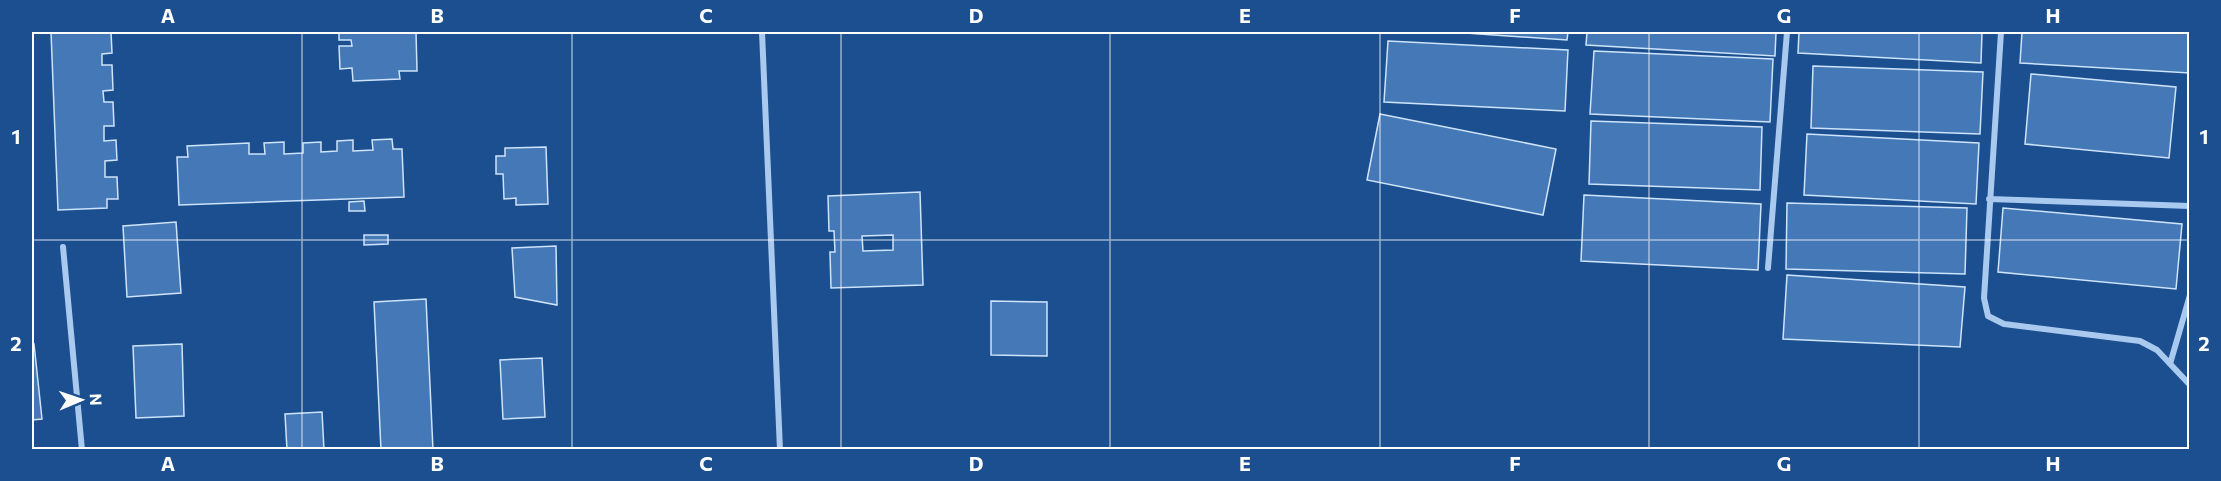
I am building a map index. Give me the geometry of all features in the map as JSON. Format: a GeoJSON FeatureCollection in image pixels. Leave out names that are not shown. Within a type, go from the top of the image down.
{"type":"FeatureCollection","features":[{"type":"Feature","properties":{"kind":"street"},"geometry":{"type":"LineString","coordinates":[[762,32],[780,450]]}},
{"type":"Feature","properties":{"kind":"street"},"geometry":{"type":"LineString","coordinates":[[1768,268],[1787,32]]}},
{"type":"Feature","properties":{"kind":"street"},"geometry":{"type":"LineString","coordinates":[[2001,32],[1984,298],[1988,316],[2004,324],[2140,341],[2157,350],[2190,385]]}},
{"type":"Feature","properties":{"kind":"street"},"geometry":{"type":"LineString","coordinates":[[1989,199],[2190,206]]}},
{"type":"Feature","properties":{"kind":"street"},"geometry":{"type":"LineString","coordinates":[[63,248],[82,450]]}},
{"type":"Feature","properties":{"kind":"street"},"geometry":{"type":"LineString","coordinates":[[2170,364],[2190,295]]}},
{"type":"Feature","properties":{"kind":"building"},"geometry":{"type":"Polygon","coordinates":[[[51,32],[111,32],[112,53],[102,54],[102,65],[112,65],[113,90],[103,91],[104,102],[113,102],[114,126],[104,126],[104,141],[116,140],[117,160],[105,161],[105,177],[117,177],[118,199],[107,199],[107,208],[58,210],[51,32]]]}},
{"type":"Feature","properties":{"kind":"building"},"geometry":{"type":"Polygon","coordinates":[[[339,32],[416,32],[417,71],[399,71],[400,79],[353,81],[352,68],[340,69],[339,46],[352,46],[351,40],[339,40],[339,32]]]}},
{"type":"Feature","properties":{"kind":"building"},"geometry":{"type":"Polygon","coordinates":[[[1451,32],[1568,32],[1567,40],[1451,32]]]}},
{"type":"Feature","properties":{"kind":"building"},"geometry":{"type":"Polygon","coordinates":[[[1587,32],[1776,32],[1775,56],[1586,45],[1587,32]]]}},
{"type":"Feature","properties":{"kind":"building"},"geometry":{"type":"Polygon","coordinates":[[[1799,32],[1982,32],[1981,63],[1798,53],[1799,32]]]}},
{"type":"Feature","properties":{"kind":"building"},"geometry":{"type":"Polygon","coordinates":[[[2022,32],[2190,32],[2190,73],[2020,63],[2022,32]]]}},
{"type":"Feature","properties":{"kind":"building"},"geometry":{"type":"Polygon","coordinates":[[[1388,41],[1568,50],[1565,111],[1384,102],[1388,41]]]}},
{"type":"Feature","properties":{"kind":"building"},"geometry":{"type":"Polygon","coordinates":[[[1594,51],[1773,59],[1770,122],[1590,114],[1594,51]]]}},
{"type":"Feature","properties":{"kind":"building"},"geometry":{"type":"Polygon","coordinates":[[[1813,66],[1983,72],[1980,134],[1811,128],[1813,66]]]}},
{"type":"Feature","properties":{"kind":"building"},"geometry":{"type":"Polygon","coordinates":[[[2031,74],[2176,87],[2169,158],[2025,144],[2031,74]]]}},
{"type":"Feature","properties":{"kind":"building"},"geometry":{"type":"Polygon","coordinates":[[[1380,114],[1556,149],[1543,215],[1367,180],[1380,114]]]}},
{"type":"Feature","properties":{"kind":"building"},"geometry":{"type":"Polygon","coordinates":[[[1591,121],[1762,127],[1760,190],[1589,184],[1591,121]]]}},
{"type":"Feature","properties":{"kind":"building"},"geometry":{"type":"Polygon","coordinates":[[[1807,134],[1979,143],[1976,204],[1804,195],[1807,134]]]}},
{"type":"Feature","properties":{"kind":"building"},"geometry":{"type":"Polygon","coordinates":[[[392,139],[393,149],[402,149],[404,197],[179,205],[177,157],[188,157],[187,146],[249,143],[249,154],[265,154],[264,143],[284,142],[284,154],[303,153],[303,143],[321,142],[321,152],[337,151],[337,141],[353,140],[353,151],[373,150],[372,140],[392,139]]]}},
{"type":"Feature","properties":{"kind":"building"},"geometry":{"type":"Polygon","coordinates":[[[546,147],[548,204],[516,205],[516,198],[504,199],[503,174],[496,174],[496,156],[505,156],[505,148],[546,147]]]}},
{"type":"Feature","properties":{"kind":"building"},"geometry":{"type":"Polygon","coordinates":[[[920,192],[923,285],[831,288],[830,252],[835,252],[834,231],[829,231],[828,196],[920,192]],[[893,235],[862,236],[863,251],[893,250],[893,235]]]}},
{"type":"Feature","properties":{"kind":"building"},"geometry":{"type":"Polygon","coordinates":[[[1584,195],[1761,204],[1758,270],[1581,261],[1584,195]]]}},
{"type":"Feature","properties":{"kind":"building"},"geometry":{"type":"Polygon","coordinates":[[[364,201],[365,211],[349,211],[349,202],[364,201]]]}},
{"type":"Feature","properties":{"kind":"building"},"geometry":{"type":"Polygon","coordinates":[[[1787,203],[1967,208],[1965,274],[1786,269],[1787,203]]]}},
{"type":"Feature","properties":{"kind":"building"},"geometry":{"type":"Polygon","coordinates":[[[2003,208],[2182,224],[2176,289],[1998,272],[2003,208]]]}},
{"type":"Feature","properties":{"kind":"building"},"geometry":{"type":"Polygon","coordinates":[[[176,222],[181,293],[127,297],[123,226],[176,222]]]}},
{"type":"Feature","properties":{"kind":"building"},"geometry":{"type":"Polygon","coordinates":[[[364,235],[388,235],[388,244],[364,245],[364,235]]]}},
{"type":"Feature","properties":{"kind":"building"},"geometry":{"type":"Polygon","coordinates":[[[556,246],[557,305],[515,297],[512,248],[556,246]]]}},
{"type":"Feature","properties":{"kind":"building"},"geometry":{"type":"Polygon","coordinates":[[[1787,275],[1965,287],[1960,347],[1783,339],[1787,275]]]}},
{"type":"Feature","properties":{"kind":"building"},"geometry":{"type":"Polygon","coordinates":[[[426,299],[433,450],[381,450],[374,302],[426,299]]]}},
{"type":"Feature","properties":{"kind":"building"},"geometry":{"type":"Polygon","coordinates":[[[991,301],[1047,302],[1047,356],[991,355],[991,301]]]}},
{"type":"Feature","properties":{"kind":"building"},"geometry":{"type":"Polygon","coordinates":[[[32,344],[34,344],[42,419],[32,420],[32,344]]]}},
{"type":"Feature","properties":{"kind":"building"},"geometry":{"type":"Polygon","coordinates":[[[182,344],[184,416],[136,418],[133,346],[182,344]]]}},
{"type":"Feature","properties":{"kind":"building"},"geometry":{"type":"Polygon","coordinates":[[[542,358],[545,417],[503,419],[500,360],[542,358]]]}},
{"type":"Feature","properties":{"kind":"building"},"geometry":{"type":"Polygon","coordinates":[[[322,412],[324,450],[287,450],[285,414],[322,412]]]}}]}
